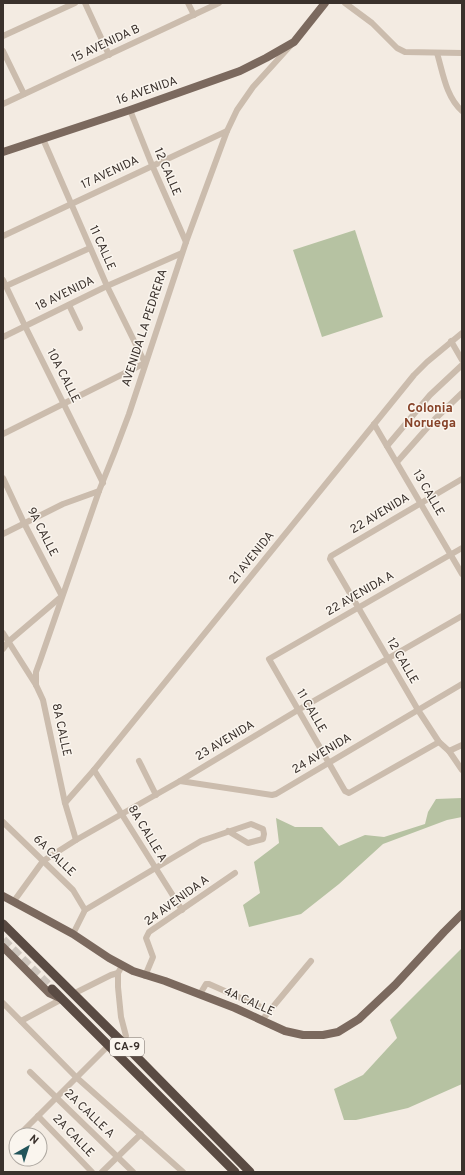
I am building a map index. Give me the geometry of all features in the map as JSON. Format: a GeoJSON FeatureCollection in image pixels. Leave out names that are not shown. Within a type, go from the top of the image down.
{"type":"FeatureCollection","features":[{"type":"Feature","properties":{"kind":"highway","name":"CA-9"},"geometry":{"type":"LineString","coordinates":[[3,924],[250,1172]]}},
{"type":"Feature","properties":{"kind":"highway","name":"CA-9"},"geometry":{"type":"LineString","coordinates":[[52,990],[235,1172]]}},
{"type":"Feature","properties":{"kind":"main road","name":"AVENIDA LA PEDRERA"},"geometry":{"type":"LineString","coordinates":[[294,42],[325,3]]}},
{"type":"Feature","properties":{"kind":"main road","name":"16 AVENIDA"},"geometry":{"type":"LineString","coordinates":[[3,152],[130,110],[240,71],[294,42]]}},
{"type":"Feature","properties":{"kind":"main road","name":"4A CALLE"},"geometry":{"type":"LineString","coordinates":[[3,896],[73,934],[122,966],[145,976],[200,994],[285,1030],[303,1035],[323,1035],[338,1032],[359,1020],[462,914]]}},
{"type":"Feature","properties":{"kind":"main road","name":"CA-9"},"geometry":{"type":"LineString","coordinates":[[3,947],[49,993],[61,999]]}},
{"type":"Feature","properties":{"kind":"street"},"geometry":{"type":"LineString","coordinates":[[3,36],[75,3]]}},
{"type":"Feature","properties":{"kind":"street"},"geometry":{"type":"LineString","coordinates":[[85,3],[109,55]]}},
{"type":"Feature","properties":{"kind":"street"},"geometry":{"type":"LineString","coordinates":[[188,3],[194,15]]}},
{"type":"Feature","properties":{"kind":"street","name":"15 AVENIDA B"},"geometry":{"type":"LineString","coordinates":[[3,104],[219,3]]}},
{"type":"Feature","properties":{"kind":"street"},"geometry":{"type":"LineString","coordinates":[[345,3],[372,24],[397,48],[404,52],[462,53]]}},
{"type":"Feature","properties":{"kind":"street","name":"AVENIDA LA PEDRERA"},"geometry":{"type":"LineString","coordinates":[[36,685],[36,672],[62,596],[99,491],[116,451],[182,253],[227,131],[237,110],[254,87],[294,42]]}},
{"type":"Feature","properties":{"kind":"street"},"geometry":{"type":"LineString","coordinates":[[3,51],[24,94]]}},
{"type":"Feature","properties":{"kind":"street"},"geometry":{"type":"LineString","coordinates":[[437,53],[450,95],[458,108],[462,111]]}},
{"type":"Feature","properties":{"kind":"street","name":"12 CALLE"},"geometry":{"type":"LineString","coordinates":[[130,110],[152,165],[186,242]]}},
{"type":"Feature","properties":{"kind":"street","name":"17 AVENIDA"},"geometry":{"type":"LineString","coordinates":[[3,236],[227,131]]}},
{"type":"Feature","properties":{"kind":"street","name":"11 CALLE"},"geometry":{"type":"LineString","coordinates":[[43,139],[107,286],[145,363]]}},
{"type":"Feature","properties":{"kind":"street"},"geometry":{"type":"LineString","coordinates":[[6,286],[90,248]]}},
{"type":"Feature","properties":{"kind":"street","name":"18 AVENIDA"},"geometry":{"type":"LineString","coordinates":[[3,337],[107,286],[182,253]]}},
{"type":"Feature","properties":{"kind":"street","name":"10A CALLE"},"geometry":{"type":"LineString","coordinates":[[3,280],[103,483]]}},
{"type":"Feature","properties":{"kind":"street"},"geometry":{"type":"LineString","coordinates":[[69,305],[80,328]]}},
{"type":"Feature","properties":{"kind":"street","name":"21 AVENIDA"},"geometry":{"type":"LineString","coordinates":[[65,803],[94,770],[414,375],[451,341],[462,333]]}},
{"type":"Feature","properties":{"kind":"street"},"geometry":{"type":"LineString","coordinates":[[451,341],[462,360]]}},
{"type":"Feature","properties":{"kind":"street"},"geometry":{"type":"LineString","coordinates":[[3,434],[145,363]]}},
{"type":"Feature","properties":{"kind":"street"},"geometry":{"type":"LineString","coordinates":[[387,446],[430,395],[462,365]]}},
{"type":"Feature","properties":{"kind":"street"},"geometry":{"type":"LineString","coordinates":[[397,462],[435,419],[462,393]]}},
{"type":"Feature","properties":{"kind":"street","name":"13 CALLE"},"geometry":{"type":"LineString","coordinates":[[374,424],[462,574]]}},
{"type":"Feature","properties":{"kind":"street","name":"9A CALLE"},"geometry":{"type":"LineString","coordinates":[[3,478],[24,523],[62,596]]}},
{"type":"Feature","properties":{"kind":"street","name":"22 AVENIDA"},"geometry":{"type":"LineString","coordinates":[[330,557],[462,478]]}},
{"type":"Feature","properties":{"kind":"street"},"geometry":{"type":"LineString","coordinates":[[3,534],[63,504],[99,491]]}},
{"type":"Feature","properties":{"kind":"street","name":"22 AVENIDA A"},"geometry":{"type":"LineString","coordinates":[[269,659],[462,548]]}},
{"type":"Feature","properties":{"kind":"street","name":"12 CALLE"},"geometry":{"type":"LineString","coordinates":[[330,557],[418,710],[439,742],[449,751],[462,770]]}},
{"type":"Feature","properties":{"kind":"street"},"geometry":{"type":"LineString","coordinates":[[3,649],[8,642],[62,596]]}},
{"type":"Feature","properties":{"kind":"street","name":"23 AVENIDA"},"geometry":{"type":"LineString","coordinates":[[14,901],[43,862],[76,840],[156,795],[298,710],[462,616]]}},
{"type":"Feature","properties":{"kind":"street","name":"8A CALLE"},"geometry":{"type":"LineString","coordinates":[[3,633],[36,685],[43,700],[65,803],[76,840]]}},
{"type":"Feature","properties":{"kind":"street","name":"11 CALLE"},"geometry":{"type":"LineString","coordinates":[[269,659],[328,763],[345,791],[349,793],[439,742]]}},
{"type":"Feature","properties":{"kind":"street","name":"24 AVENIDA"},"geometry":{"type":"LineString","coordinates":[[180,781],[272,795],[276,794],[462,684]]}},
{"type":"Feature","properties":{"kind":"street"},"geometry":{"type":"LineString","coordinates":[[449,751],[462,745]]}},
{"type":"Feature","properties":{"kind":"street"},"geometry":{"type":"LineString","coordinates":[[139,761],[156,795]]}},
{"type":"Feature","properties":{"kind":"street","name":"8A CALLE A"},"geometry":{"type":"LineString","coordinates":[[94,770],[182,910]]}},
{"type":"Feature","properties":{"kind":"street","name":"6A CALLE"},"geometry":{"type":"LineString","coordinates":[[3,822],[43,862],[74,890],[85,910]]}},
{"type":"Feature","properties":{"kind":"street"},"geometry":{"type":"LineString","coordinates":[[73,934],[85,910],[201,841],[228,831],[251,824],[263,829],[264,834],[263,839],[248,843],[228,831]]}},
{"type":"Feature","properties":{"kind":"street","name":"24 AVENIDA A"},"geometry":{"type":"LineString","coordinates":[[145,976],[154,957],[146,938],[149,932],[235,872]]}},
{"type":"Feature","properties":{"kind":"street"},"geometry":{"type":"LineString","coordinates":[[262,1020],[311,961]]}},
{"type":"Feature","properties":{"kind":"street"},"geometry":{"type":"LineString","coordinates":[[122,966],[118,973],[121,1017],[126,1036],[122,1042]]}},
{"type":"Feature","properties":{"kind":"street"},"geometry":{"type":"LineString","coordinates":[[73,994],[118,973]]}},
{"type":"Feature","properties":{"kind":"street"},"geometry":{"type":"LineString","coordinates":[[200,994],[206,984],[208,984],[259,1006]]}},
{"type":"Feature","properties":{"kind":"street"},"geometry":{"type":"LineString","coordinates":[[21,1021],[61,999]]}},
{"type":"Feature","properties":{"kind":"street"},"geometry":{"type":"LineString","coordinates":[[3,1003],[76,1077],[183,1172]]}},
{"type":"Feature","properties":{"kind":"street"},"geometry":{"type":"LineString","coordinates":[[27,1127],[108,1046]]}},
{"type":"Feature","properties":{"kind":"street","name":"2A CALLE A"},"geometry":{"type":"LineString","coordinates":[[30,1072],[133,1172]]}},
{"type":"Feature","properties":{"kind":"street","name":"2A CALLE"},"geometry":{"type":"LineString","coordinates":[[38,1116],[92,1172]]}},
{"type":"Feature","properties":{"kind":"street"},"geometry":{"type":"LineString","coordinates":[[102,1172],[141,1134]]}},
{"type":"Feature","properties":{"kind":"green space"},"geometry":{"type":"Polygon","coordinates":[[[355,230],[383,317],[322,337],[293,250],[355,230]]]}},
{"type":"Feature","properties":{"kind":"green space"},"geometry":{"type":"Polygon","coordinates":[[[462,798],[462,817],[447,820],[383,844],[339,884],[301,914],[249,927],[243,905],[260,893],[254,862],[279,843],[276,818],[295,827],[322,827],[339,846],[365,835],[384,837],[425,824],[428,812],[436,799],[462,798]]]}},
{"type":"Feature","properties":{"kind":"green space"},"geometry":{"type":"Polygon","coordinates":[[[462,948],[462,1084],[408,1108],[356,1120],[344,1120],[334,1089],[363,1075],[397,1038],[390,1020],[462,948]]]}},
{"type":"Feature","properties":{"kind":"tunnel"},"geometry":{"type":"LineString","coordinates":[[3,940],[52,989]]}},
{"type":"Feature","properties":{"kind":"district","name":"Colonia Noruega"},"geometry":{"type":"Point","coordinates":[430,416]}}]}
